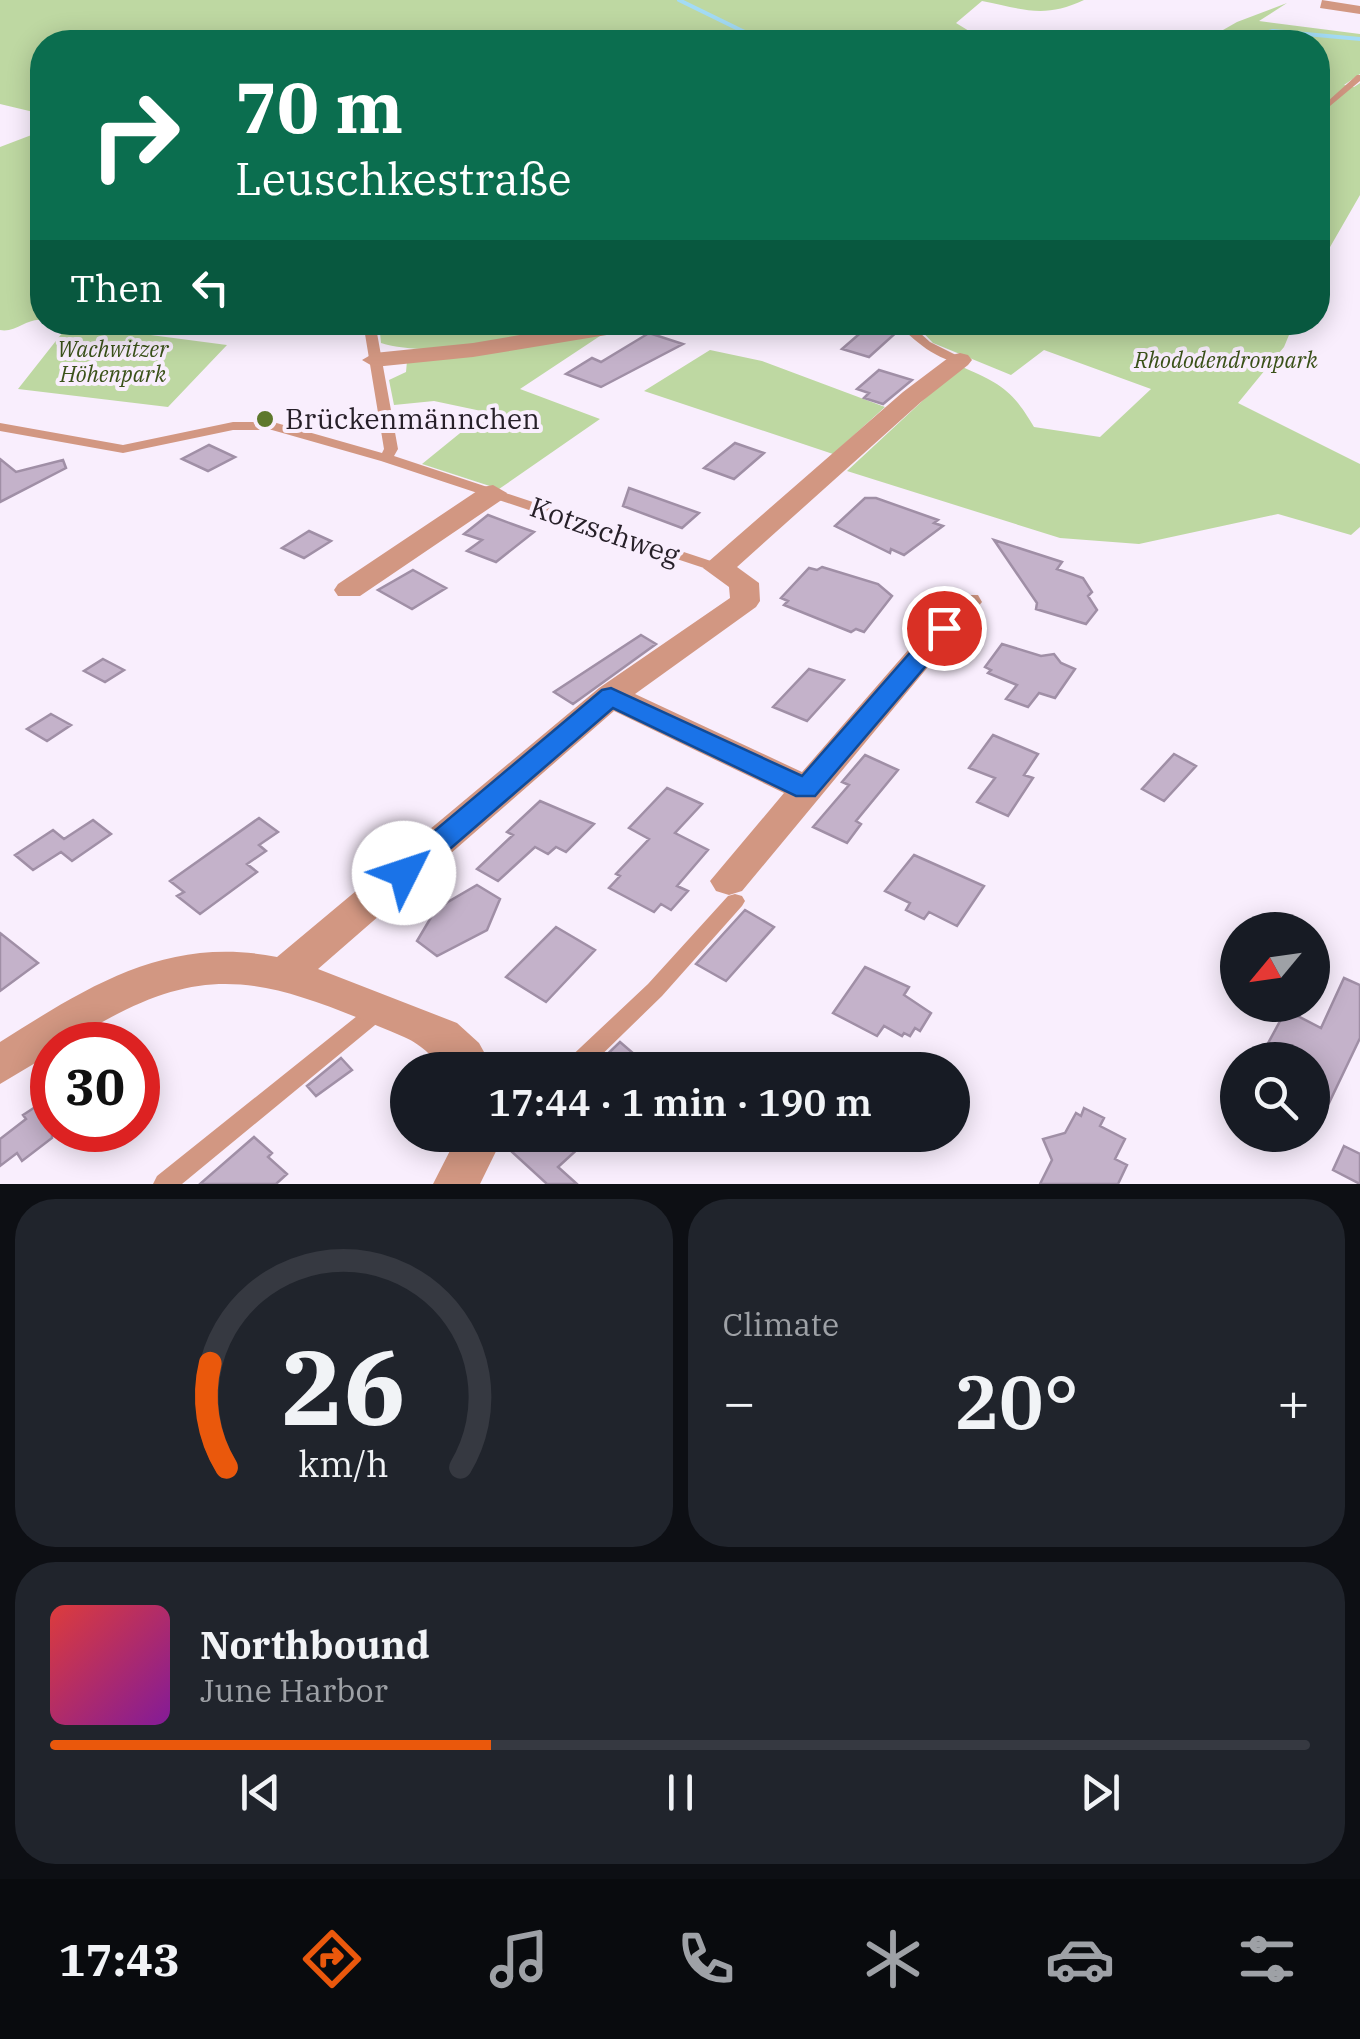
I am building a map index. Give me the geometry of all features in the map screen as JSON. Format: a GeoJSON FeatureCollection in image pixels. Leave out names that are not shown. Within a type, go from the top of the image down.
{"type":"FeatureCollection","features":[{"type":"Feature","properties":{"kind":"street"},"geometry":{"type":"LineString","coordinates":[[1329,1],[1325,5],[1360,10]]}},
{"type":"Feature","properties":{"kind":"street"},"geometry":{"type":"LineString","coordinates":[[374,360],[564,335]]}},
{"type":"Feature","properties":{"kind":"street"},"geometry":{"type":"LineString","coordinates":[[284,974],[611,696],[744,601],[744,584],[718,568],[912,397],[949,356]]}},
{"type":"Feature","properties":{"kind":"street","name":"Kotzschweg"},"geometry":{"type":"LineString","coordinates":[[349,590],[493,493]]}},
{"type":"Feature","properties":{"kind":"street"},"geometry":{"type":"LineString","coordinates":[[732,891],[806,789],[967,602]]}},
{"type":"Feature","properties":{"kind":"street"},"geometry":{"type":"LineString","coordinates":[[611,696],[806,789]]}},
{"type":"Feature","properties":{"kind":"street"},"geometry":{"type":"LineString","coordinates":[[0,1066],[122,990],[160,972],[200,964],[284,974],[378,1010],[420,1021],[456,1052]]}},
{"type":"Feature","properties":{"kind":"street"},"geometry":{"type":"LineString","coordinates":[[456,1184],[473,1152]]}},
{"type":"Feature","properties":{"kind":"lane"},"geometry":{"type":"LineString","coordinates":[[1330,103],[1360,77]]}},
{"type":"Feature","properties":{"kind":"lane"},"geometry":{"type":"LineString","coordinates":[[371,335],[391,449],[386,458]]}},
{"type":"Feature","properties":{"kind":"lane"},"geometry":{"type":"LineString","coordinates":[[919,335],[949,356]]}},
{"type":"Feature","properties":{"kind":"lane","name":"Kotzschweg"},"geometry":{"type":"LineString","coordinates":[[0,427],[111,448],[132,448],[255,424],[386,458],[718,568]]}},
{"type":"Feature","properties":{"kind":"lane"},"geometry":{"type":"LineString","coordinates":[[114,460],[132,448]]}},
{"type":"Feature","properties":{"kind":"lane"},"geometry":{"type":"LineString","coordinates":[[591,1052],[655,990],[732,891]]}},
{"type":"Feature","properties":{"kind":"lane"},"geometry":{"type":"LineString","coordinates":[[165,1184],[378,1010]]}},
{"type":"Feature","properties":{"kind":"green space"},"geometry":{"type":"Polygon","coordinates":[[[0,0],[1084,0],[1045,11],[982,1],[956,23],[967,30],[30,30],[30,111],[0,104],[0,0]]]}},
{"type":"Feature","properties":{"kind":"green space"},"geometry":{"type":"Polygon","coordinates":[[[1287,3],[1259,21],[1329,30],[1223,30],[1287,3]]]}},
{"type":"Feature","properties":{"kind":"green space"},"geometry":{"type":"Polygon","coordinates":[[[1330,30],[1360,34],[1360,74],[1344,85],[1354,87],[1360,83],[1360,195],[1330,247],[1330,30]]]}},
{"type":"Feature","properties":{"kind":"green space","name":"Wachwitzer Höhenpark"},"geometry":{"type":"Polygon","coordinates":[[[30,136],[30,321],[0,330],[0,147],[30,136]]]}},
{"type":"Feature","properties":{"kind":"green space","name":"Wachwitzer Höhenpark"},"geometry":{"type":"Polygon","coordinates":[[[61,335],[151,335],[227,345],[168,407],[18,389],[61,335]]]}},
{"type":"Feature","properties":{"kind":"green space"},"geometry":{"type":"Polygon","coordinates":[[[380,335],[555,335],[433,349],[381,343],[380,335]]]}},
{"type":"Feature","properties":{"kind":"green space"},"geometry":{"type":"Polygon","coordinates":[[[601,335],[520,389],[600,419],[499,489],[422,464],[486,412],[434,401],[394,405],[389,380],[406,372],[407,361],[601,335]]]}},
{"type":"Feature","properties":{"kind":"green space","name":"Rhododendronpark"},"geometry":{"type":"Polygon","coordinates":[[[925,335],[1289,335],[1284,347],[1238,403],[1360,464],[1360,527],[1351,535],[1278,514],[1139,544],[1060,538],[847,471],[960,366],[1003,389],[1034,427],[1100,437],[1151,389],[1044,350],[1011,375],[933,343],[925,335]]]}},
{"type":"Feature","properties":{"kind":"green space"},"geometry":{"type":"Polygon","coordinates":[[[710,350],[762,361],[885,407],[833,454],[644,391],[710,350]]]}},
{"type":"Feature","properties":{"kind":"building"},"geometry":{"type":"Polygon","coordinates":[[[646,335],[683,344],[601,387],[566,374],[592,358],[601,362],[646,335]]]}},
{"type":"Feature","properties":{"kind":"building"},"geometry":{"type":"Polygon","coordinates":[[[858,335],[893,335],[869,357],[842,349],[858,335]]]}},
{"type":"Feature","properties":{"kind":"building"},"geometry":{"type":"Polygon","coordinates":[[[879,370],[912,380],[883,404],[864,398],[869,393],[857,389],[879,370]]]}},
{"type":"Feature","properties":{"kind":"building"},"geometry":{"type":"Polygon","coordinates":[[[735,443],[764,453],[734,479],[704,468],[735,443]]]}},
{"type":"Feature","properties":{"kind":"building"},"geometry":{"type":"Polygon","coordinates":[[[209,445],[235,457],[208,471],[182,459],[209,445]]]}},
{"type":"Feature","properties":{"kind":"building"},"geometry":{"type":"Polygon","coordinates":[[[0,459],[16,472],[63,460],[66,468],[0,502],[0,459]]]}},
{"type":"Feature","properties":{"kind":"building"},"geometry":{"type":"Polygon","coordinates":[[[629,488],[699,513],[682,528],[623,506],[629,488]]]}},
{"type":"Feature","properties":{"kind":"building"},"geometry":{"type":"Polygon","coordinates":[[[865,498],[876,498],[938,520],[934,523],[943,526],[904,555],[891,549],[890,553],[835,526],[865,498]]]}},
{"type":"Feature","properties":{"kind":"building"},"geometry":{"type":"Polygon","coordinates":[[[488,515],[534,532],[496,562],[467,551],[482,540],[464,534],[488,515]]]}},
{"type":"Feature","properties":{"kind":"building"},"geometry":{"type":"Polygon","coordinates":[[[309,531],[331,541],[304,558],[282,548],[309,531]]]}},
{"type":"Feature","properties":{"kind":"building"},"geometry":{"type":"Polygon","coordinates":[[[994,540],[1062,562],[1057,569],[1083,578],[1097,610],[1086,624],[1036,609],[1037,603],[994,540]]]}},
{"type":"Feature","properties":{"kind":"building"},"geometry":{"type":"Polygon","coordinates":[[[822,567],[878,584],[892,596],[864,632],[851,632],[784,605],[788,601],[781,598],[809,568],[822,567]]]}},
{"type":"Feature","properties":{"kind":"building"},"geometry":{"type":"Polygon","coordinates":[[[413,570],[446,588],[412,609],[378,590],[413,570]]]}},
{"type":"Feature","properties":{"kind":"building"},"geometry":{"type":"Polygon","coordinates":[[[641,635],[656,644],[573,704],[554,692],[641,635]]]}},
{"type":"Feature","properties":{"kind":"building"},"geometry":{"type":"Polygon","coordinates":[[[1002,644],[1041,656],[1054,654],[1061,663],[1075,669],[1055,698],[1039,693],[1028,707],[1006,699],[1017,685],[988,673],[991,670],[985,667],[1002,644]]]}},
{"type":"Feature","properties":{"kind":"building"},"geometry":{"type":"Polygon","coordinates":[[[103,659],[124,670],[105,682],[84,671],[103,659]]]}},
{"type":"Feature","properties":{"kind":"building"},"geometry":{"type":"Polygon","coordinates":[[[809,669],[844,680],[807,721],[773,707],[809,669]]]}},
{"type":"Feature","properties":{"kind":"building"},"geometry":{"type":"Polygon","coordinates":[[[51,714],[71,725],[47,741],[27,729],[51,714]]]}},
{"type":"Feature","properties":{"kind":"building"},"geometry":{"type":"Polygon","coordinates":[[[993,735],[1038,754],[1024,775],[1033,778],[1008,816],[977,802],[995,778],[969,768],[993,735]]]}},
{"type":"Feature","properties":{"kind":"building"},"geometry":{"type":"Polygon","coordinates":[[[1174,754],[1196,766],[1164,801],[1142,789],[1174,754]]]}},
{"type":"Feature","properties":{"kind":"building"},"geometry":{"type":"Polygon","coordinates":[[[865,755],[898,770],[856,821],[861,824],[847,843],[813,827],[849,785],[842,782],[865,755]]]}},
{"type":"Feature","properties":{"kind":"building"},"geometry":{"type":"Polygon","coordinates":[[[667,788],[702,804],[675,833],[708,850],[677,886],[688,891],[671,910],[661,904],[654,912],[609,888],[620,876],[616,874],[649,839],[629,828],[667,788]]]}},
{"type":"Feature","properties":{"kind":"building"},"geometry":{"type":"Polygon","coordinates":[[[540,801],[594,824],[566,852],[556,847],[548,854],[535,847],[498,881],[477,869],[513,835],[507,832],[540,801]]]}},
{"type":"Feature","properties":{"kind":"building"},"geometry":{"type":"Polygon","coordinates":[[[259,818],[278,832],[259,845],[266,851],[247,864],[257,872],[200,914],[177,896],[184,892],[170,881],[259,818]]]}},
{"type":"Feature","properties":{"kind":"building"},"geometry":{"type":"Polygon","coordinates":[[[93,820],[111,834],[72,861],[61,852],[33,870],[15,855],[53,830],[64,839],[93,820]]]}},
{"type":"Feature","properties":{"kind":"building"},"geometry":{"type":"Polygon","coordinates":[[[914,855],[984,886],[957,926],[929,912],[924,919],[906,910],[910,903],[885,891],[914,855]]]}},
{"type":"Feature","properties":{"kind":"building"},"geometry":{"type":"Polygon","coordinates":[[[477,885],[500,899],[487,930],[437,956],[417,941],[436,909],[477,885]]]}},
{"type":"Feature","properties":{"kind":"building"},"geometry":{"type":"Polygon","coordinates":[[[745,910],[774,927],[726,981],[696,964],[745,910]]]}},
{"type":"Feature","properties":{"kind":"building"},"geometry":{"type":"Polygon","coordinates":[[[556,927],[595,950],[546,1002],[506,977],[556,927]]]}},
{"type":"Feature","properties":{"kind":"building"},"geometry":{"type":"Polygon","coordinates":[[[0,933],[38,963],[0,991],[0,933]]]}},
{"type":"Feature","properties":{"kind":"building"},"geometry":{"type":"Polygon","coordinates":[[[865,967],[909,987],[904,995],[931,1013],[920,1031],[915,1028],[910,1036],[902,1036],[884,1026],[877,1036],[833,1013],[865,967]]]}},
{"type":"Feature","properties":{"kind":"building"},"geometry":{"type":"Polygon","coordinates":[[[1344,978],[1360,985],[1360,1038],[1330,1101],[1330,1042],[1269,1042],[1280,1022],[1309,1022],[1321,1028],[1324,1022],[1330,1022],[1330,1008],[1344,978]]]}},
{"type":"Feature","properties":{"kind":"building"},"geometry":{"type":"Polygon","coordinates":[[[620,1042],[632,1052],[610,1052],[620,1042]]]}},
{"type":"Feature","properties":{"kind":"building"},"geometry":{"type":"Polygon","coordinates":[[[341,1058],[352,1070],[316,1096],[307,1086],[341,1058]]]}},
{"type":"Feature","properties":{"kind":"building"},"geometry":{"type":"Polygon","coordinates":[[[1084,1108],[1104,1118],[1100,1126],[1125,1139],[1115,1159],[1127,1165],[1118,1184],[1040,1184],[1052,1160],[1043,1139],[1065,1133],[1076,1113],[1081,1116],[1084,1108]]]}},
{"type":"Feature","properties":{"kind":"building"},"geometry":{"type":"Polygon","coordinates":[[[30,1110],[30,1152],[34,1152],[22,1161],[17,1153],[0,1166],[0,1139],[26,1119],[23,1115],[30,1110]]]}},
{"type":"Feature","properties":{"kind":"building"},"geometry":{"type":"Polygon","coordinates":[[[254,1137],[287,1174],[276,1184],[200,1184],[254,1137]]]}},
{"type":"Feature","properties":{"kind":"building"},"geometry":{"type":"Polygon","coordinates":[[[1344,1146],[1360,1154],[1360,1184],[1333,1170],[1344,1146]]]}},
{"type":"Feature","properties":{"kind":"building"},"geometry":{"type":"Polygon","coordinates":[[[512,1152],[574,1152],[558,1167],[577,1184],[547,1184],[512,1152]]]}},
{"type":"Feature","properties":{"kind":"waterway"},"geometry":{"type":"LineString","coordinates":[[679,0],[740,30]]}},
{"type":"Feature","properties":{"kind":"waterway"},"geometry":{"type":"LineString","coordinates":[[1330,36],[1360,39]]}},
{"type":"Feature","properties":{"kind":"place","name":"Brückenmännchen"},"geometry":{"type":"Point","coordinates":[265,419]}},
{"type":"Feature","properties":{"kind":"route"},"geometry":{"type":"LineString","coordinates":[[404,873],[611,696],[806,789],[944,628]]}}]}
